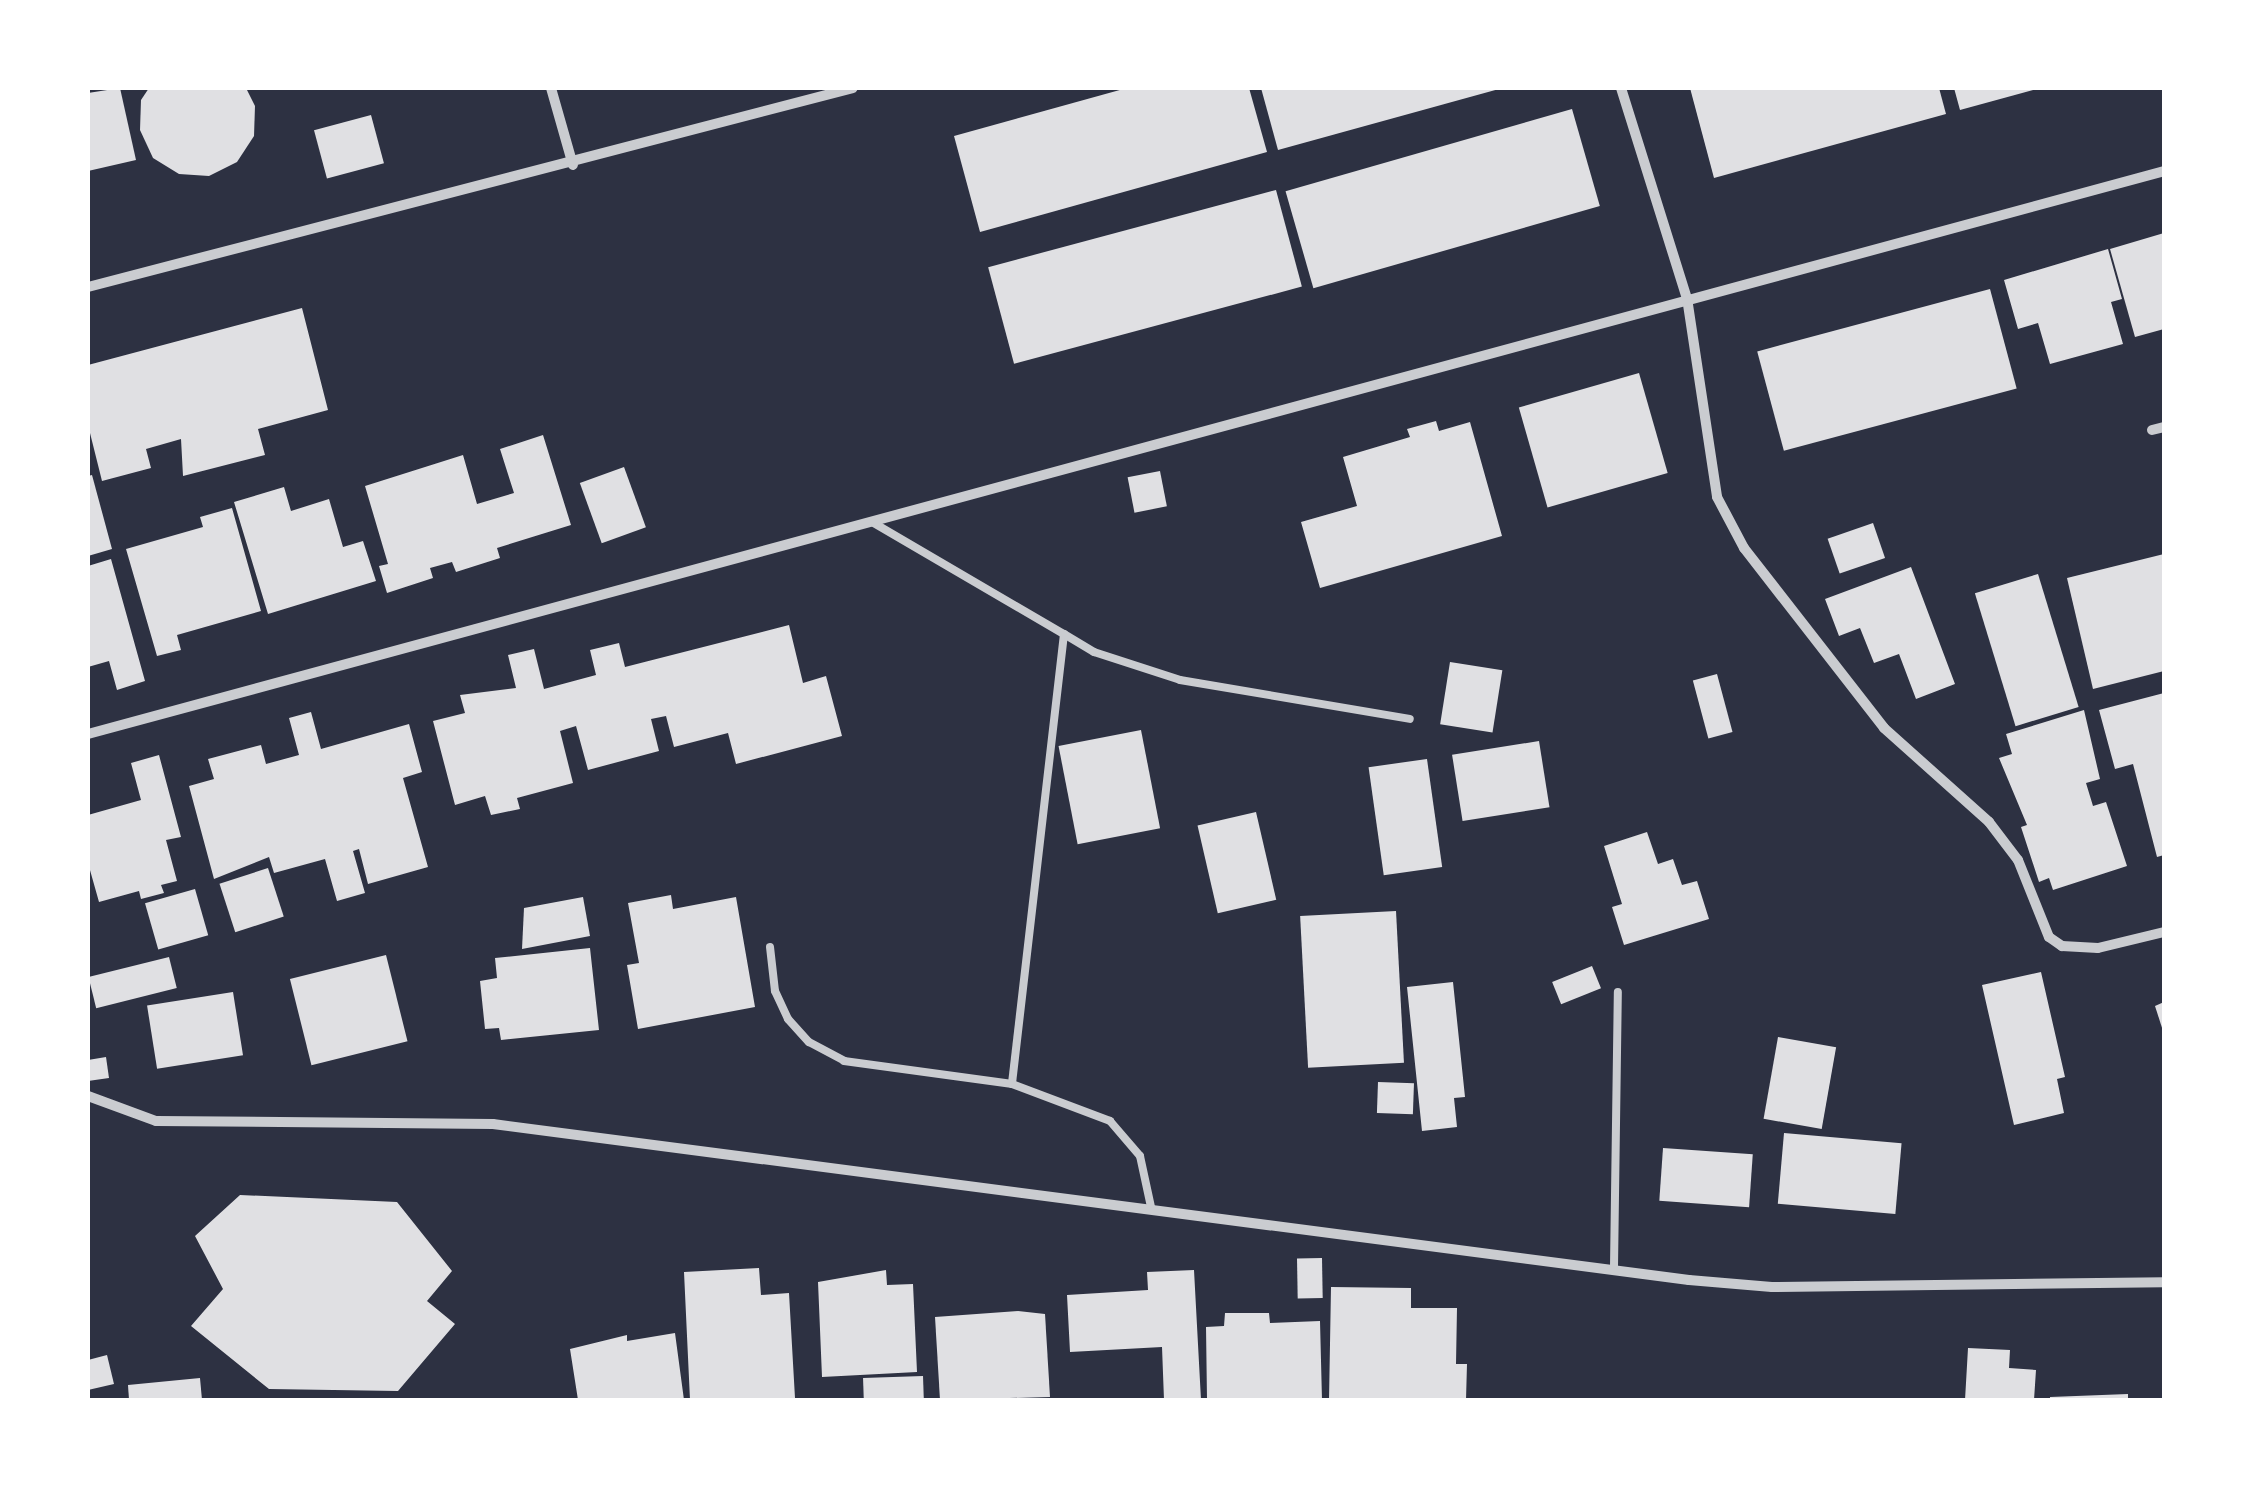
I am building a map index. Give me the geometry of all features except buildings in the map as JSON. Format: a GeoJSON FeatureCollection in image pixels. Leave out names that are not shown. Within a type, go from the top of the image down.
{"type":"FeatureCollection","features":[{"type":"Feature","properties":{"kind":"street"},"geometry":{"type":"LineString","coordinates":[[551,88],[573,166]]}},
{"type":"Feature","properties":{"kind":"street"},"geometry":{"type":"LineString","coordinates":[[88,287],[573,166],[854,88]]}},
{"type":"Feature","properties":{"kind":"street"},"geometry":{"type":"LineString","coordinates":[[1620,88],[1687,298],[1717,498],[1744,548],[1884,728],[1989,822],[2018,860],[2049,937],[2062,946],[2098,948],[2164,932]]}},
{"type":"Feature","properties":{"kind":"street"},"geometry":{"type":"LineString","coordinates":[[88,734],[2164,171]]}},
{"type":"Feature","properties":{"kind":"street"},"geometry":{"type":"LineString","coordinates":[[88,1096],[156,1121],[493,1124],[1006,1196],[1152,1207],[1772,1287],[2164,1282]]}},
{"type":"Feature","properties":{"kind":"lane"},"geometry":{"type":"LineString","coordinates":[[869,520],[1094,652],[1180,680],[1410,718]]}},
{"type":"Feature","properties":{"kind":"lane"},"geometry":{"type":"LineString","coordinates":[[1012,1084],[1064,634]]}},
{"type":"Feature","properties":{"kind":"lane"},"geometry":{"type":"LineString","coordinates":[[770,947],[776,992],[788,1019],[809,1042],[844,1061],[1012,1084],[1110,1121],[1126,1135],[1140,1156],[1152,1207]]}},
{"type":"Feature","properties":{"kind":"lane"},"geometry":{"type":"LineString","coordinates":[[1614,1267],[1618,992]]}}]}
